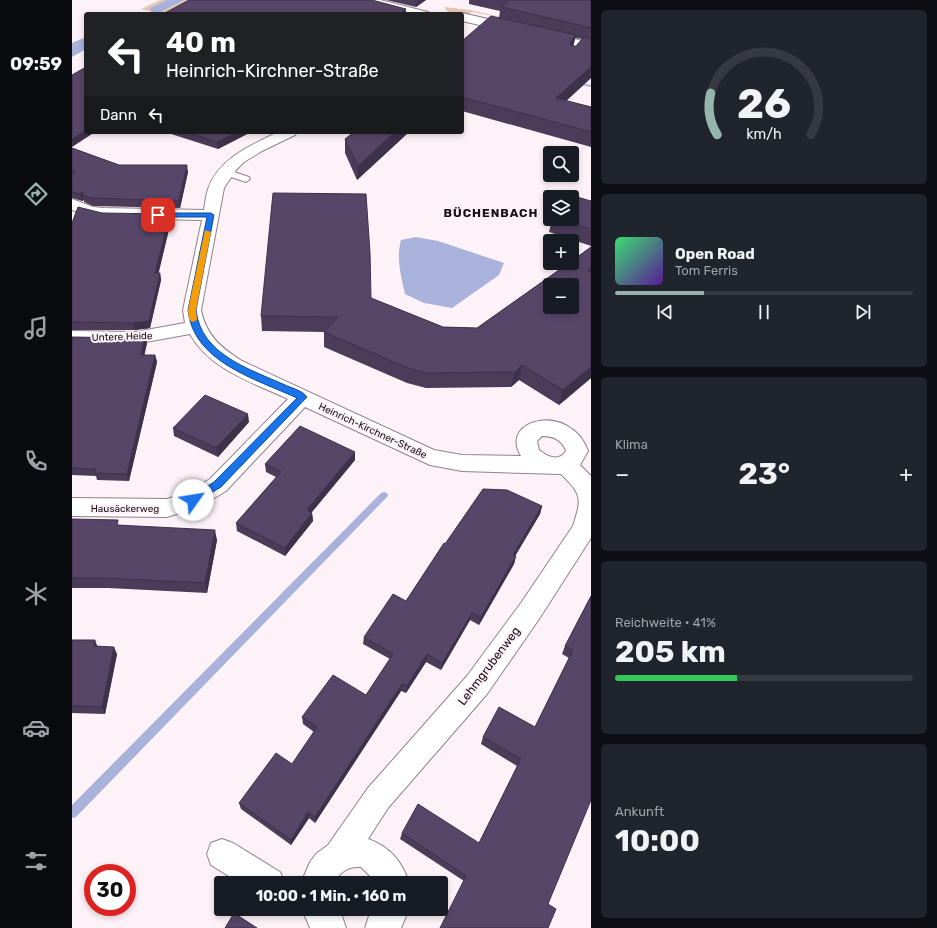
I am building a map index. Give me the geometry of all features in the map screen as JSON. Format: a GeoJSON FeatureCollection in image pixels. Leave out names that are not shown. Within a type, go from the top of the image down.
{"type":"FeatureCollection","features":[{"type":"Feature","properties":{"kind":"street"},"geometry":{"type":"LineString","coordinates":[[365,0],[416,12]]}},
{"type":"Feature","properties":{"kind":"street"},"geometry":{"type":"LineString","coordinates":[[464,17],[583,47]]}},
{"type":"Feature","properties":{"kind":"street","name":"Heinrich-Kirchner-Straße"},"geometry":{"type":"LineString","coordinates":[[284,135],[247,152],[225,172],[216,188],[192,310],[196,327],[203,341],[220,357],[235,366],[430,457],[476,464],[557,465]]}},
{"type":"Feature","properties":{"kind":"street"},"geometry":{"type":"LineString","coordinates":[[72,204],[90,211],[104,213],[211,215]]}},
{"type":"Feature","properties":{"kind":"street","name":"Untere Heide"},"geometry":{"type":"LineString","coordinates":[[72,337],[135,338],[164,334],[196,327]]}},
{"type":"Feature","properties":{"kind":"street","name":"Hausäckerweg"},"geometry":{"type":"LineString","coordinates":[[72,507],[167,508],[193,500],[218,485],[303,397]]}},
{"type":"Feature","properties":{"kind":"street","name":"Lehmgrubenweg"},"geometry":{"type":"LineString","coordinates":[[339,855],[378,798],[476,685],[530,611],[584,529],[589,512],[590,499],[587,486],[557,465]]}},
{"type":"Feature","properties":{"kind":"street","name":"Lehmgrubenweg"},"geometry":{"type":"LineString","coordinates":[[319,876],[328,862],[339,855],[351,851],[364,852],[376,858],[386,867],[390,876]]}},
{"type":"Feature","properties":{"kind":"street"},"geometry":{"type":"LineString","coordinates":[[222,854],[258,876]]}},
{"type":"Feature","properties":{"kind":"street"},"geometry":{"type":"LineString","coordinates":[[381,928],[390,916]]}},
{"type":"Feature","properties":{"kind":"lane"},"geometry":{"type":"LineString","coordinates":[[225,172],[246,179]]}},
{"type":"Feature","properties":{"kind":"shaded area"},"geometry":{"type":"Polygon","coordinates":[[[160,0],[190,0],[167,12],[154,12],[141,9],[160,0]]]}},
{"type":"Feature","properties":{"kind":"shaded area"},"geometry":{"type":"Polygon","coordinates":[[[444,7],[470,10],[510,19],[472,12],[467,15],[464,15],[464,12],[448,12],[444,7]]]}},
{"type":"Feature","properties":{"kind":"water"},"geometry":{"type":"Polygon","coordinates":[[[167,0],[184,0],[160,12],[152,12],[150,8],[167,0]]]}},
{"type":"Feature","properties":{"kind":"water"},"geometry":{"type":"Polygon","coordinates":[[[84,38],[84,50],[72,57],[72,43],[84,38]]]}},
{"type":"Feature","properties":{"kind":"water"},"geometry":{"type":"Polygon","coordinates":[[[416,237],[438,241],[504,263],[499,275],[452,308],[424,303],[405,294],[400,267],[399,254],[401,240],[416,237]]]}},
{"type":"Feature","properties":{"kind":"building"},"geometry":{"type":"Polygon","coordinates":[[[189,0],[372,0],[406,9],[402,12],[167,12],[189,0]]]}},
{"type":"Feature","properties":{"kind":"building"},"geometry":{"type":"Polygon","coordinates":[[[509,0],[591,0],[591,28],[501,7],[509,0]]]}},
{"type":"Feature","properties":{"kind":"building"},"geometry":{"type":"Polygon","coordinates":[[[491,16],[576,35],[570,42],[571,46],[576,46],[584,37],[591,39],[591,67],[556,98],[591,107],[591,132],[464,98],[464,39],[491,16]]]}},
{"type":"Feature","properties":{"kind":"building"},"geometry":{"type":"Polygon","coordinates":[[[84,68],[84,131],[72,139],[72,75],[84,68]]]}},
{"type":"Feature","properties":{"kind":"building"},"geometry":{"type":"Polygon","coordinates":[[[192,134],[233,134],[217,142],[192,134]]]}},
{"type":"Feature","properties":{"kind":"building"},"geometry":{"type":"Polygon","coordinates":[[[351,134],[393,134],[358,166],[345,139],[351,134]]]}},
{"type":"Feature","properties":{"kind":"building"},"geometry":{"type":"Polygon","coordinates":[[[72,148],[119,165],[187,165],[179,201],[92,198],[82,195],[84,192],[80,194],[72,192],[72,174],[75,171],[72,170],[72,148]]]}},
{"type":"Feature","properties":{"kind":"building"},"geometry":{"type":"Polygon","coordinates":[[[273,193],[366,194],[371,298],[443,327],[477,328],[543,281],[543,314],[579,314],[579,278],[548,278],[559,270],[579,270],[579,256],[591,247],[591,266],[588,270],[591,272],[591,367],[563,390],[522,365],[515,372],[427,373],[408,368],[324,332],[338,317],[261,316],[273,193]]]}},
{"type":"Feature","properties":{"kind":"building"},"geometry":{"type":"Polygon","coordinates":[[[579,198],[591,201],[591,229],[579,225],[579,198]]]}},
{"type":"Feature","properties":{"kind":"building"},"geometry":{"type":"Polygon","coordinates":[[[78,207],[102,213],[170,214],[155,273],[160,273],[149,321],[133,323],[72,322],[72,223],[78,207]]]}},
{"type":"Feature","properties":{"kind":"building"},"geometry":{"type":"Polygon","coordinates":[[[145,336],[141,355],[155,355],[127,474],[95,473],[96,469],[72,468],[72,337],[133,338],[145,336]]]}},
{"type":"Feature","properties":{"kind":"building"},"geometry":{"type":"Polygon","coordinates":[[[205,395],[248,414],[216,448],[173,428],[205,395]]]}},
{"type":"Feature","properties":{"kind":"building"},"geometry":{"type":"Polygon","coordinates":[[[300,426],[355,452],[307,510],[312,513],[285,548],[236,523],[281,472],[265,464],[300,426]]]}},
{"type":"Feature","properties":{"kind":"building"},"geometry":{"type":"Polygon","coordinates":[[[483,489],[507,490],[542,506],[513,555],[516,556],[481,617],[472,613],[442,663],[427,654],[407,686],[402,684],[315,817],[308,812],[291,840],[239,803],[276,753],[292,764],[317,727],[302,717],[333,675],[366,695],[393,654],[364,637],[393,594],[406,601],[444,543],[445,544],[483,489]]]}},
{"type":"Feature","properties":{"kind":"building"},"geometry":{"type":"Polygon","coordinates":[[[72,519],[118,520],[117,525],[215,530],[205,583],[104,578],[72,578],[72,519]]]}},
{"type":"Feature","properties":{"kind":"building"},"geometry":{"type":"Polygon","coordinates":[[[591,596],[591,800],[548,904],[556,909],[548,928],[440,928],[446,916],[448,916],[448,912],[466,876],[402,833],[418,804],[479,843],[521,759],[483,737],[499,707],[535,727],[573,650],[565,646],[591,596]]]}},
{"type":"Feature","properties":{"kind":"building"},"geometry":{"type":"Polygon","coordinates":[[[72,640],[95,640],[94,646],[114,647],[102,707],[72,706],[72,640]]]}},
{"type":"Feature","properties":{"kind":"building"},"geometry":{"type":"Polygon","coordinates":[[[232,916],[239,916],[257,928],[225,928],[232,916]]]}},
{"type":"Feature","properties":{"kind":"waterway"},"geometry":{"type":"LineString","coordinates":[[153,12],[175,0]]}},
{"type":"Feature","properties":{"kind":"waterway"},"geometry":{"type":"LineString","coordinates":[[575,82],[591,86]]}},
{"type":"Feature","properties":{"kind":"waterway"},"geometry":{"type":"LineString","coordinates":[[72,813],[384,495]]}},
{"type":"Feature","properties":{"kind":"slow traffic"},"geometry":{"type":"LineString","coordinates":[[193,320],[192,310],[207,232]]}},
{"type":"Feature","properties":{"kind":"district","name":"BÜCHENBACH"},"geometry":{"type":"Point","coordinates":[491,213]}},
{"type":"Feature","properties":{"kind":"route"},"geometry":{"type":"LineString","coordinates":[[158,215],[211,215],[192,310],[193,320],[203,341],[211,350],[235,366],[303,397],[218,485],[193,500]]}}]}
